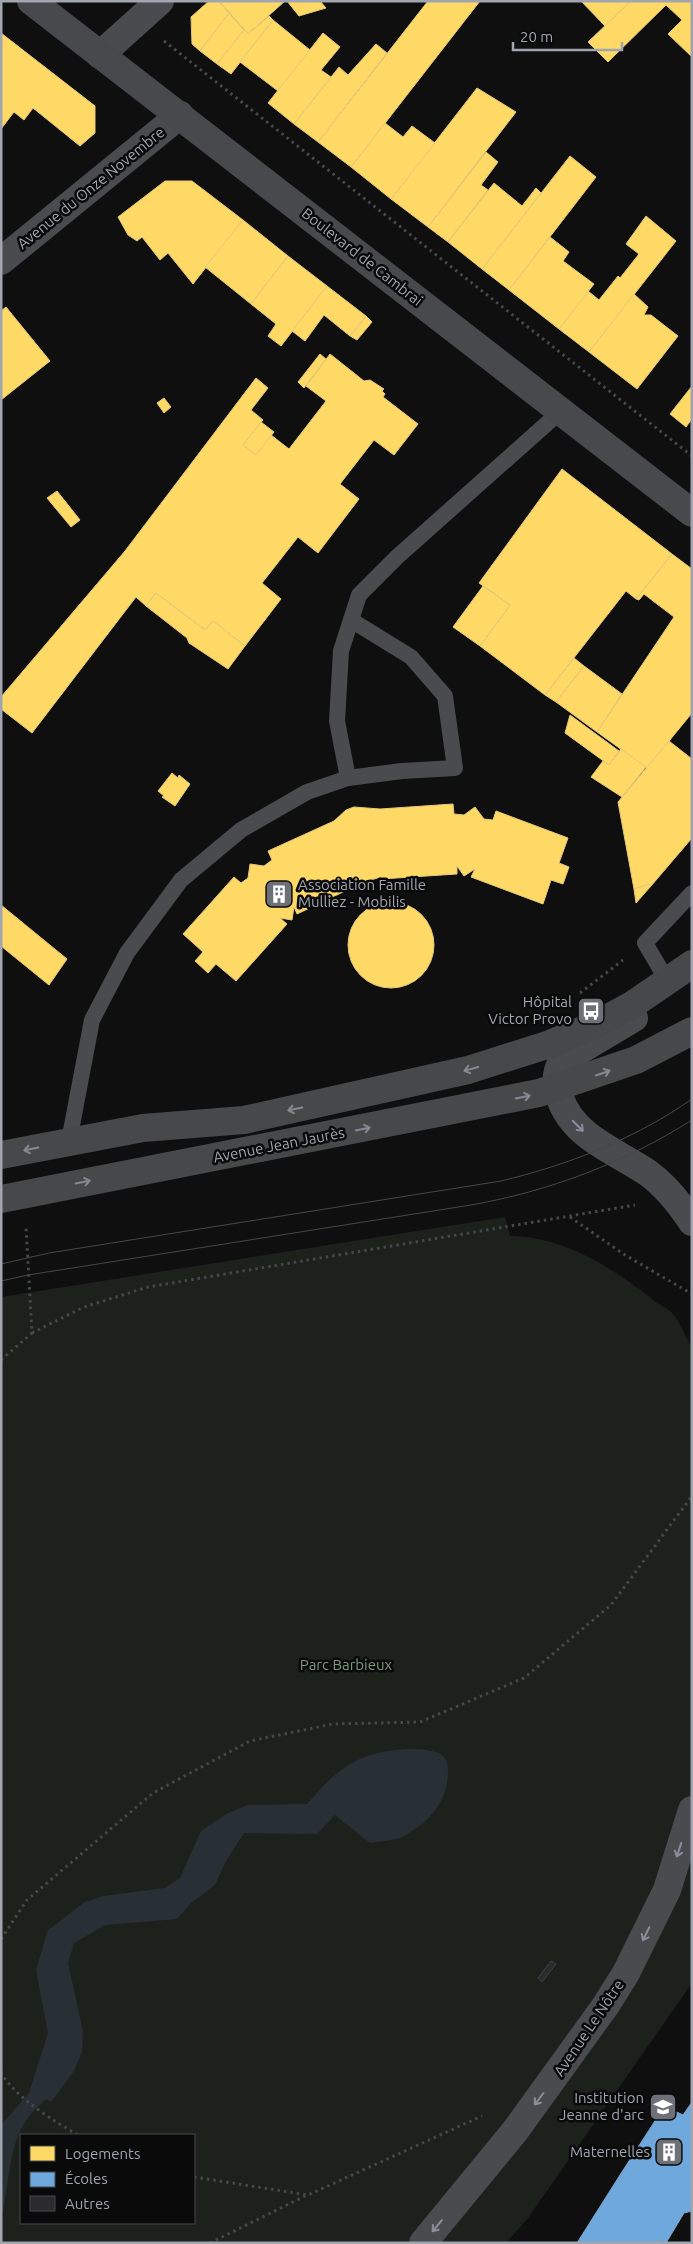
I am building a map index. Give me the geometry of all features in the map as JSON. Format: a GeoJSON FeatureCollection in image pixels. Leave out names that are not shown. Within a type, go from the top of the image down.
{"type":"FeatureCollection","features":[{"type":"Feature","properties":{"kind":"main road","name":"Boulevard de Cambrai"},"geometry":{"type":"LineString","coordinates":[[31,1],[692,514]]}},
{"type":"Feature","properties":{"kind":"main road","name":"Avenue Jean Jaurès"},"geometry":{"type":"LineString","coordinates":[[1,1155],[143,1128],[244,1120],[468,1070],[550,1044],[604,1020],[668,982],[692,964]]}},
{"type":"Feature","properties":{"kind":"main road","name":"Avenue Jean Jaurès"},"geometry":{"type":"LineString","coordinates":[[1,1199],[340,1133],[557,1088],[636,1060],[692,1032]]}},
{"type":"Feature","properties":{"kind":"street"},"geometry":{"type":"LineString","coordinates":[[100,55],[160,1]]}},
{"type":"Feature","properties":{"kind":"street","name":"Avenue du Onze Novembre"},"geometry":{"type":"LineString","coordinates":[[1,262],[180,116]]}},
{"type":"Feature","properties":{"kind":"street"},"geometry":{"type":"LineString","coordinates":[[668,982],[652,1004],[630,1021],[562,1061],[557,1070],[557,1088],[562,1105],[577,1126],[603,1147],[649,1174],[675,1198],[692,1222]]}},
{"type":"Feature","properties":{"kind":"street","name":"Avenue Le Nôtre"},"geometry":{"type":"LineString","coordinates":[[422,2243],[515,2131],[611,1998],[667,1890],[692,1810]]}},
{"type":"Feature","properties":{"kind":"lane"},"geometry":{"type":"LineString","coordinates":[[348,778],[337,721],[341,650],[359,595],[384,570],[561,411]]}},
{"type":"Feature","properties":{"kind":"lane"},"geometry":{"type":"LineString","coordinates":[[69,1141],[92,1020],[126,953],[181,880],[241,830],[307,792],[348,778],[402,771],[455,768],[445,696],[411,657],[351,620]]}},
{"type":"Feature","properties":{"kind":"lane"},"geometry":{"type":"LineString","coordinates":[[668,982],[645,943],[692,893]]}},
{"type":"Feature","properties":{"kind":"path"},"geometry":{"type":"LineString","coordinates":[[137,20],[692,456]]}},
{"type":"Feature","properties":{"kind":"path"},"geometry":{"type":"LineString","coordinates":[[1,1360],[32,1332],[84,1307],[148,1287],[675,1198]]}},
{"type":"Feature","properties":{"kind":"path"},"geometry":{"type":"LineString","coordinates":[[570,1217],[625,1254],[692,1294]]}},
{"type":"Feature","properties":{"kind":"path"},"geometry":{"type":"LineString","coordinates":[[26,1224],[32,1332]]}},
{"type":"Feature","properties":{"kind":"path"},"geometry":{"type":"LineString","coordinates":[[1,1939],[27,1900],[153,1793],[250,1741],[333,1724],[420,1722],[524,1678],[611,1605],[692,1496]]}},
{"type":"Feature","properties":{"kind":"path"},"geometry":{"type":"LineString","coordinates":[[1,2072],[7,2083],[53,2120],[76,2134]]}},
{"type":"Feature","properties":{"kind":"path"},"geometry":{"type":"LineString","coordinates":[[210,2243],[308,2195],[486,2114]]}},
{"type":"Feature","properties":{"kind":"path"},"geometry":{"type":"LineString","coordinates":[[195,2177],[308,2195]]}},
{"type":"Feature","properties":{"kind":"green space","name":"Parc Barbieux"},"geometry":{"type":"Polygon","coordinates":[[[505,1217],[510,1236],[530,1238],[568,1248],[620,1275],[673,1314],[692,1348],[692,1983],[528,2218],[506,2243],[1,2243],[1,1297],[505,1217]]]}},
{"type":"Feature","properties":{"kind":"shaded area"},"geometry":{"type":"Polygon","coordinates":[[[410,1749],[432,1751],[440,1754],[445,1758],[448,1767],[447,1785],[440,1803],[435,1811],[413,1831],[400,1838],[370,1843],[335,1815],[317,1834],[244,1833],[226,1861],[215,1885],[191,1903],[177,1919],[105,1925],[74,1943],[68,1963],[83,2031],[82,2052],[74,2071],[51,2102],[46,2099],[29,2116],[21,2130],[12,2155],[1,2219],[1,2125],[29,2093],[48,2033],[36,1970],[48,1930],[85,1902],[103,1896],[165,1888],[180,1878],[201,1831],[228,1813],[248,1805],[307,1804],[329,1780],[351,1763],[377,1753],[410,1749]]]}},
{"type":"Feature","properties":{"kind":"building: Logements"},"geometry":{"type":"Polygon","coordinates":[[[209,1],[219,1],[229,13],[200,51],[192,44],[191,17],[209,1]]]}},
{"type":"Feature","properties":{"kind":"building: Logements"},"geometry":{"type":"Polygon","coordinates":[[[219,1],[285,1],[248,34],[219,1]]]}},
{"type":"Feature","properties":{"kind":"building: Logements"},"geometry":{"type":"Polygon","coordinates":[[[287,1],[320,1],[326,8],[299,16],[287,1]]]}},
{"type":"Feature","properties":{"kind":"building: Logements"},"geometry":{"type":"Polygon","coordinates":[[[428,1],[480,1],[351,167],[318,142],[428,1]]]}},
{"type":"Feature","properties":{"kind":"building: Logements"},"geometry":{"type":"Polygon","coordinates":[[[581,1],[631,1],[605,26],[581,1]]]}},
{"type":"Feature","properties":{"kind":"building: Logements"},"geometry":{"type":"Polygon","coordinates":[[[631,1],[692,1],[692,57],[668,34],[682,20],[666,5],[608,62],[588,42],[631,1]]]}},
{"type":"Feature","properties":{"kind":"building: Logements"},"geometry":{"type":"Polygon","coordinates":[[[229,13],[244,30],[217,64],[200,51],[229,13]]]}},
{"type":"Feature","properties":{"kind":"building: Logements"},"geometry":{"type":"Polygon","coordinates":[[[269,16],[273,20],[231,74],[217,64],[244,30],[248,34],[269,16]]]}},
{"type":"Feature","properties":{"kind":"building: Logements"},"geometry":{"type":"Polygon","coordinates":[[[273,20],[310,50],[278,91],[240,62],[273,20]]]}},
{"type":"Feature","properties":{"kind":"building: Logements"},"geometry":{"type":"Polygon","coordinates":[[[1,33],[95,106],[95,133],[80,146],[33,108],[24,120],[14,112],[1,129],[1,33]]]}},
{"type":"Feature","properties":{"kind":"building: Logements"},"geometry":{"type":"Polygon","coordinates":[[[323,33],[340,47],[321,70],[331,77],[294,124],[268,103],[323,33]]]}},
{"type":"Feature","properties":{"kind":"building: Logements"},"geometry":{"type":"Polygon","coordinates":[[[376,44],[387,53],[318,142],[294,124],[339,67],[348,75],[376,44]]]}},
{"type":"Feature","properties":{"kind":"building: Logements"},"geometry":{"type":"Polygon","coordinates":[[[477,88],[516,112],[428,227],[391,199],[477,88]]]}},
{"type":"Feature","properties":{"kind":"building: Logements"},"geometry":{"type":"Polygon","coordinates":[[[385,123],[403,137],[412,126],[435,143],[391,199],[351,167],[385,123]]]}},
{"type":"Feature","properties":{"kind":"building: Logements"},"geometry":{"type":"Polygon","coordinates":[[[486,152],[498,162],[481,185],[488,190],[448,242],[428,227],[486,152]]]}},
{"type":"Feature","properties":{"kind":"building: Logements"},"geometry":{"type":"Polygon","coordinates":[[[570,156],[596,177],[509,290],[482,269],[570,156]]]}},
{"type":"Feature","properties":{"kind":"building: Logements"},"geometry":{"type":"Polygon","coordinates":[[[165,181],[192,181],[243,220],[193,284],[168,253],[160,260],[142,237],[137,241],[128,235],[118,217],[165,181]]]}},
{"type":"Feature","properties":{"kind":"building: Logements"},"geometry":{"type":"Polygon","coordinates":[[[494,183],[522,206],[536,188],[541,193],[482,269],[448,242],[494,183]]]}},
{"type":"Feature","properties":{"kind":"building: Logements"},"geometry":{"type":"Polygon","coordinates":[[[646,216],[676,241],[589,352],[559,329],[588,291],[599,300],[639,254],[626,244],[646,216]]]}},
{"type":"Feature","properties":{"kind":"building: Logements"},"geometry":{"type":"Polygon","coordinates":[[[243,220],[288,256],[251,304],[205,267],[243,220]]]}},
{"type":"Feature","properties":{"kind":"building: Logements"},"geometry":{"type":"Polygon","coordinates":[[[550,237],[569,252],[563,261],[594,284],[559,329],[509,290],[550,237]]]}},
{"type":"Feature","properties":{"kind":"building: Logements"},"geometry":{"type":"Polygon","coordinates":[[[288,256],[327,286],[281,346],[268,336],[276,324],[251,304],[288,256]]]}},
{"type":"Feature","properties":{"kind":"building: Logements"},"geometry":{"type":"Polygon","coordinates":[[[327,286],[366,316],[350,336],[324,315],[305,341],[292,331],[327,286]]]}},
{"type":"Feature","properties":{"kind":"building: Logements"},"geometry":{"type":"Polygon","coordinates":[[[634,294],[648,307],[644,315],[651,315],[678,336],[637,389],[589,352],[634,294]]]}},
{"type":"Feature","properties":{"kind":"building: Logements"},"geometry":{"type":"Polygon","coordinates":[[[6,307],[50,361],[1,400],[1,311],[6,307]]]}},
{"type":"Feature","properties":{"kind":"building: Logements"},"geometry":{"type":"Polygon","coordinates":[[[366,316],[372,322],[357,340],[350,336],[366,316]]]}},
{"type":"Feature","properties":{"kind":"building: Logements"},"geometry":{"type":"Polygon","coordinates":[[[320,354],[326,359],[304,388],[298,382],[320,354]]]}},
{"type":"Feature","properties":{"kind":"building: Logements"},"geometry":{"type":"Polygon","coordinates":[[[330,354],[364,381],[370,380],[384,389],[382,391],[385,394],[383,397],[418,424],[394,455],[374,440],[340,484],[359,499],[318,553],[298,537],[262,583],[281,599],[245,646],[213,621],[205,630],[156,593],[146,606],[136,597],[32,733],[1,709],[1,697],[125,551],[256,378],[268,388],[251,410],[263,420],[243,445],[256,455],[271,435],[289,449],[326,401],[306,386],[330,354]]]}},
{"type":"Feature","properties":{"kind":"building: Logements"},"geometry":{"type":"Polygon","coordinates":[[[692,386],[692,419],[686,427],[670,414],[692,386]]]}},
{"type":"Feature","properties":{"kind":"building: Logements"},"geometry":{"type":"Polygon","coordinates":[[[164,398],[171,407],[164,413],[157,403],[164,398]]]}},
{"type":"Feature","properties":{"kind":"building: Logements"},"geometry":{"type":"Polygon","coordinates":[[[261,422],[274,432],[256,455],[243,445],[261,422]]]}},
{"type":"Feature","properties":{"kind":"building: Logements"},"geometry":{"type":"Polygon","coordinates":[[[562,469],[672,554],[636,599],[626,591],[545,695],[480,646],[510,605],[479,583],[562,469]]]}},
{"type":"Feature","properties":{"kind":"building: Logements"},"geometry":{"type":"Polygon","coordinates":[[[57,491],[80,520],[71,527],[47,498],[57,491]]]}},
{"type":"Feature","properties":{"kind":"building: Logements"},"geometry":{"type":"Polygon","coordinates":[[[672,554],[692,569],[692,713],[647,768],[597,732],[674,617],[644,594],[639,600],[636,599],[672,554]]]}},
{"type":"Feature","properties":{"kind":"building: Logements"},"geometry":{"type":"Polygon","coordinates":[[[483,586],[510,605],[480,646],[453,627],[483,586]]]}},
{"type":"Feature","properties":{"kind":"building: Logements"},"geometry":{"type":"Polygon","coordinates":[[[156,593],[205,630],[213,621],[245,646],[228,669],[189,643],[187,638],[146,606],[156,593]]]}},
{"type":"Feature","properties":{"kind":"building: Logements"},"geometry":{"type":"Polygon","coordinates":[[[574,658],[584,666],[556,702],[545,695],[574,658]]]}},
{"type":"Feature","properties":{"kind":"building: Logements"},"geometry":{"type":"Polygon","coordinates":[[[584,666],[622,694],[597,732],[556,702],[584,666]]]}},
{"type":"Feature","properties":{"kind":"building: Logements"},"geometry":{"type":"Polygon","coordinates":[[[570,715],[619,751],[609,765],[565,733],[570,715]]]}},
{"type":"Feature","properties":{"kind":"building: Logements"},"geometry":{"type":"Polygon","coordinates":[[[669,741],[692,759],[692,838],[651,886],[649,884],[634,889],[618,802],[669,741]]]}},
{"type":"Feature","properties":{"kind":"building: Logements"},"geometry":{"type":"Polygon","coordinates":[[[621,749],[646,767],[622,797],[591,777],[603,761],[609,765],[621,749]]]}},
{"type":"Feature","properties":{"kind":"building: Logements"},"geometry":{"type":"Polygon","coordinates":[[[172,773],[178,778],[179,775],[190,784],[175,806],[162,797],[164,796],[158,791],[172,773]]]}},
{"type":"Feature","properties":{"kind":"building: Logements","name":"Association Famille Mulliez - Mobilis"},"geometry":{"type":"Polygon","coordinates":[[[453,804],[454,814],[464,815],[475,807],[484,819],[493,820],[496,811],[568,838],[559,863],[569,867],[563,884],[551,880],[543,904],[471,877],[475,869],[464,876],[457,866],[457,874],[381,879],[381,877],[364,882],[297,914],[294,907],[292,920],[280,918],[287,924],[236,981],[216,964],[208,973],[195,961],[203,952],[183,934],[234,877],[241,883],[248,878],[250,864],[264,866],[272,860],[268,851],[334,821],[346,810],[354,807],[380,809],[453,804]]]}},
{"type":"Feature","properties":{"kind":"building: Logements"},"geometry":{"type":"Polygon","coordinates":[[[649,884],[651,886],[636,903],[634,889],[649,884]]]}},
{"type":"Feature","properties":{"kind":"building: Logements"},"geometry":{"type":"Polygon","coordinates":[[[383,902],[399,902],[408,905],[422,914],[431,928],[434,945],[431,962],[422,976],[408,985],[399,988],[383,988],[367,981],[355,969],[348,953],[348,937],[355,921],[367,909],[383,902]]]}},
{"type":"Feature","properties":{"kind":"building: Logements"},"geometry":{"type":"Polygon","coordinates":[[[1,905],[67,959],[49,985],[1,946],[1,905]]]}},
{"type":"Feature","properties":{"kind":"building: Écoles","name":"Maternelles"},"geometry":{"type":"Polygon","coordinates":[[[692,2102],[692,2211],[684,2213],[666,2243],[662,2241],[660,2243],[577,2243],[620,2175],[628,2180],[660,2129],[653,2124],[664,2106],[683,2115],[692,2102]]]}},
{"type":"Feature","properties":{"kind":"building: Écoles"},"geometry":{"type":"Polygon","coordinates":[[[653,2124],[660,2129],[628,2180],[620,2175],[653,2124]]]}},
{"type":"Feature","properties":{"kind":"building: Autres"},"geometry":{"type":"Polygon","coordinates":[[[551,1961],[556,1964],[542,1982],[538,1978],[551,1961]]]}},
{"type":"Feature","properties":{"kind":"tram line"},"geometry":{"type":"LineString","coordinates":[[1,1264],[49,1253],[501,1181],[576,1159],[600,1149],[648,1126],[692,1099]]}},
{"type":"Feature","properties":{"kind":"tram line"},"geometry":{"type":"LineString","coordinates":[[1,1281],[28,1275],[500,1199],[558,1183],[613,1162],[692,1120]]}},
{"type":"Feature","properties":{"kind":"place","name":"Association Famille Mulliez - Mobilis"},"geometry":{"type":"Point","coordinates":[279,894]}},
{"type":"Feature","properties":{"kind":"place","name":"Hôpital Victor Provo"},"geometry":{"type":"Point","coordinates":[591,1011]}},
{"type":"Feature","properties":{"kind":"place","name":"Institution Jeanne d'arc"},"geometry":{"type":"Point","coordinates":[663,2107]}},
{"type":"Feature","properties":{"kind":"place","name":"Maternelles"},"geometry":{"type":"Point","coordinates":[669,2152]}}]}
